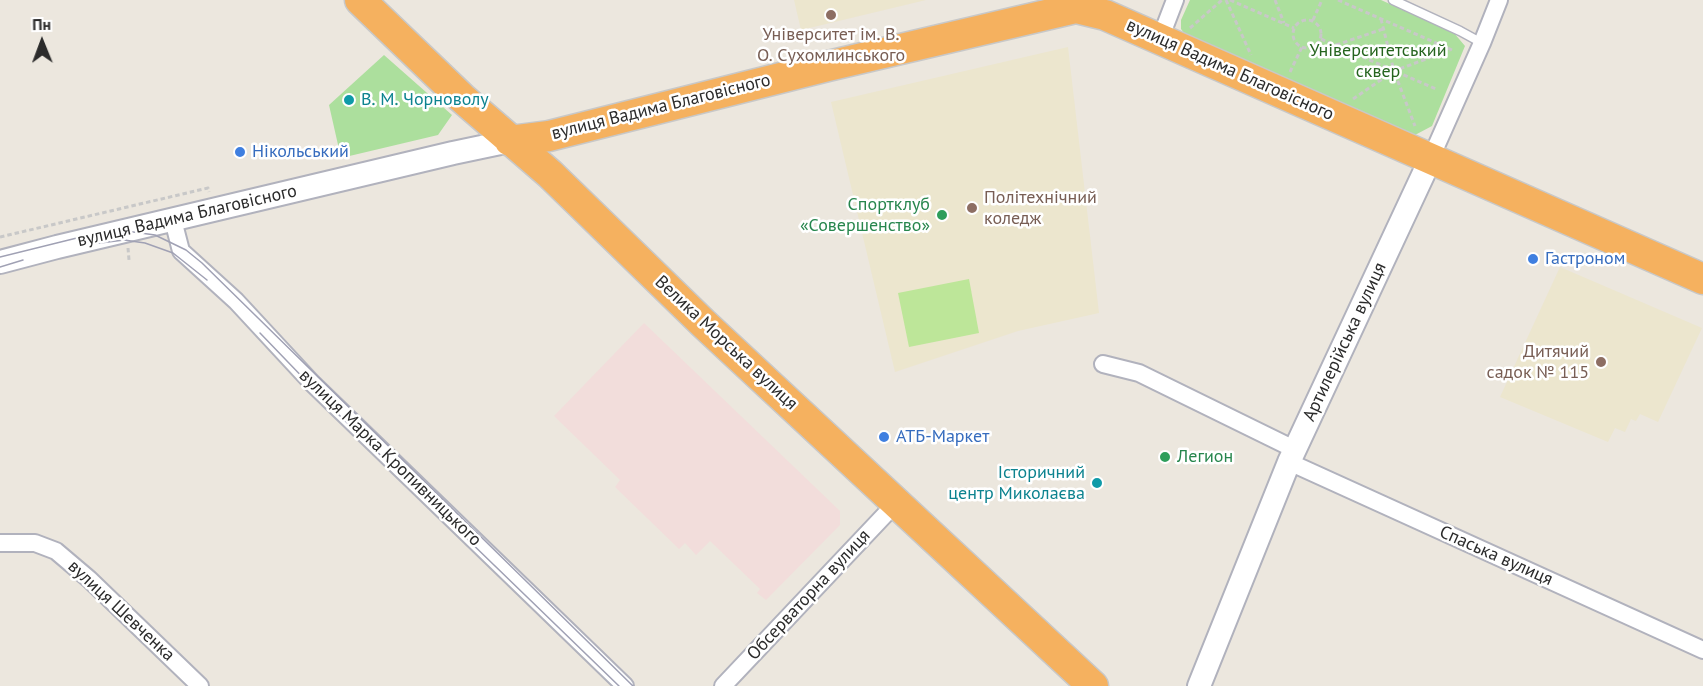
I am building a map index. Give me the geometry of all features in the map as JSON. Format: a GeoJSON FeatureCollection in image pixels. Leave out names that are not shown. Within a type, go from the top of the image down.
{"type":"FeatureCollection","features":[{"type":"Feature","properties":{"kind":"highway","name":"Велика Морська вулиця"},"geometry":{"type":"LineString","coordinates":[[360,0],[510,141],[550,174],[695,315],[1093,686]]}},
{"type":"Feature","properties":{"kind":"highway","name":"вулиця Вадима Благовісного"},"geometry":{"type":"LineString","coordinates":[[510,141],[549,136],[828,66],[1076,8],[1104,15],[1160,39],[1703,279]]}},
{"type":"Feature","properties":{"kind":"street"},"geometry":{"type":"LineString","coordinates":[[1160,39],[1175,0]]}},
{"type":"Feature","properties":{"kind":"street","name":"Артилерійська вулиця"},"geometry":{"type":"LineString","coordinates":[[1199,686],[1292,455],[1430,160],[1499,0]]}},
{"type":"Feature","properties":{"kind":"street","name":"вулиця Вадима Благовісного"},"geometry":{"type":"LineString","coordinates":[[0,262],[66,244],[510,141]]}},
{"type":"Feature","properties":{"kind":"street","name":"вулиця Марка Кропивницького"},"geometry":{"type":"LineString","coordinates":[[173,220],[181,251],[236,301],[312,383],[625,686]]}},
{"type":"Feature","properties":{"kind":"street","name":"Спаська вулиця"},"geometry":{"type":"LineString","coordinates":[[1103,364],[1138,373],[1292,455],[1703,650]]}},
{"type":"Feature","properties":{"kind":"street","name":"Обсерваторна вулиця"},"geometry":{"type":"LineString","coordinates":[[723,686],[896,503]]}},
{"type":"Feature","properties":{"kind":"street","name":"вулиця Шевченка"},"geometry":{"type":"LineString","coordinates":[[0,543],[35,543],[56,551],[89,579],[200,686]]}},
{"type":"Feature","properties":{"kind":"lane"},"geometry":{"type":"LineString","coordinates":[[1393,0],[1482,43]]}},
{"type":"Feature","properties":{"kind":"path"},"geometry":{"type":"LineString","coordinates":[[1226,0],[1294,28]]}},
{"type":"Feature","properties":{"kind":"path"},"geometry":{"type":"LineString","coordinates":[[1190,28],[1226,0]]}},
{"type":"Feature","properties":{"kind":"path"},"geometry":{"type":"LineString","coordinates":[[1226,0],[1251,55]]}},
{"type":"Feature","properties":{"kind":"path"},"geometry":{"type":"LineString","coordinates":[[1275,0],[1284,24]]}},
{"type":"Feature","properties":{"kind":"path"},"geometry":{"type":"LineString","coordinates":[[1313,20],[1322,0]]}},
{"type":"Feature","properties":{"kind":"path"},"geometry":{"type":"LineString","coordinates":[[1338,0],[1452,50],[1394,71],[1353,99]]}},
{"type":"Feature","properties":{"kind":"path"},"geometry":{"type":"LineString","coordinates":[[1380,18],[1394,71],[1415,126]]}},
{"type":"Feature","properties":{"kind":"path"},"geometry":{"type":"LineString","coordinates":[[1302,20],[1313,20],[1321,28],[1321,39],[1313,47],[1302,47],[1294,39],[1294,28],[1302,20]]}},
{"type":"Feature","properties":{"kind":"path"},"geometry":{"type":"LineString","coordinates":[[1335,45],[1383,29]]}},
{"type":"Feature","properties":{"kind":"path"},"geometry":{"type":"LineString","coordinates":[[1321,39],[1436,89]]}},
{"type":"Feature","properties":{"kind":"path"},"geometry":{"type":"LineString","coordinates":[[1290,72],[1302,47]]}},
{"type":"Feature","properties":{"kind":"path"},"geometry":{"type":"LineString","coordinates":[[0,237],[208,188]]}},
{"type":"Feature","properties":{"kind":"shaded area","name":"Університет ім. В. О. Сухомлинського"},"geometry":{"type":"Polygon","coordinates":[[[794,0],[926,0],[801,30],[794,0]]]}},
{"type":"Feature","properties":{"kind":"shaded area","name":"Політехнічний коледж"},"geometry":{"type":"Polygon","coordinates":[[[1068,47],[1099,313],[1018,331],[895,372],[831,102],[1068,47]]]}},
{"type":"Feature","properties":{"kind":"shaded area","name":"Дитячий садок № 115"},"geometry":{"type":"Polygon","coordinates":[[[1560,267],[1702,328],[1658,422],[1640,414],[1636,421],[1631,419],[1625,432],[1615,428],[1608,442],[1500,397],[1560,267]]]}},
{"type":"Feature","properties":{"kind":"shaded area"},"geometry":{"type":"Polygon","coordinates":[[[644,323],[840,511],[840,525],[766,600],[757,593],[760,589],[710,541],[696,555],[685,543],[679,549],[615,487],[620,480],[554,416],[644,323]]]}},
{"type":"Feature","properties":{"kind":"green space","name":"Університетський сквер"},"geometry":{"type":"Polygon","coordinates":[[[1190,0],[1381,0],[1454,33],[1465,46],[1432,126],[1415,135],[1403,134],[1188,38],[1181,29],[1181,20],[1190,0]]]}},
{"type":"Feature","properties":{"kind":"green space"},"geometry":{"type":"Polygon","coordinates":[[[384,55],[452,115],[438,135],[341,158],[329,105],[384,55]]]}},
{"type":"Feature","properties":{"kind":"green space"},"geometry":{"type":"Polygon","coordinates":[[[969,279],[979,333],[909,347],[898,293],[969,279]]]}},
{"type":"Feature","properties":{"kind":"tram line"},"geometry":{"type":"LineString","coordinates":[[0,257],[93,234],[119,230],[155,235],[186,250],[202,263],[633,686]]}},
{"type":"Feature","properties":{"kind":"tram line"},"geometry":{"type":"LineString","coordinates":[[84,245],[124,240],[145,243],[173,253],[207,280]]}},
{"type":"Feature","properties":{"kind":"tram line"},"geometry":{"type":"LineString","coordinates":[[0,267],[23,260]]}},
{"type":"Feature","properties":{"kind":"tram line"},"geometry":{"type":"LineString","coordinates":[[260,333],[338,414],[619,686]]}},
{"type":"Feature","properties":{"kind":"place","name":"Університет ім. В. О. Сухомлинського"},"geometry":{"type":"Point","coordinates":[831,15]}},
{"type":"Feature","properties":{"kind":"place","name":"В. М. Чорноволу"},"geometry":{"type":"Point","coordinates":[349,100]}},
{"type":"Feature","properties":{"kind":"place","name":"Нікольський"},"geometry":{"type":"Point","coordinates":[240,152]}},
{"type":"Feature","properties":{"kind":"place","name":"Політехнічний коледж"},"geometry":{"type":"Point","coordinates":[972,208]}},
{"type":"Feature","properties":{"kind":"place","name":"Спортклуб «Совершенство»"},"geometry":{"type":"Point","coordinates":[942,215]}},
{"type":"Feature","properties":{"kind":"place","name":"Гастроном"},"geometry":{"type":"Point","coordinates":[1533,259]}},
{"type":"Feature","properties":{"kind":"place","name":"Дитячий садок № 115"},"geometry":{"type":"Point","coordinates":[1601,362]}},
{"type":"Feature","properties":{"kind":"place","name":"АТБ-Маркет"},"geometry":{"type":"Point","coordinates":[884,437]}},
{"type":"Feature","properties":{"kind":"place","name":"Легион"},"geometry":{"type":"Point","coordinates":[1165,457]}},
{"type":"Feature","properties":{"kind":"place","name":"Історичний центр Миколаєва"},"geometry":{"type":"Point","coordinates":[1097,483]}}]}
